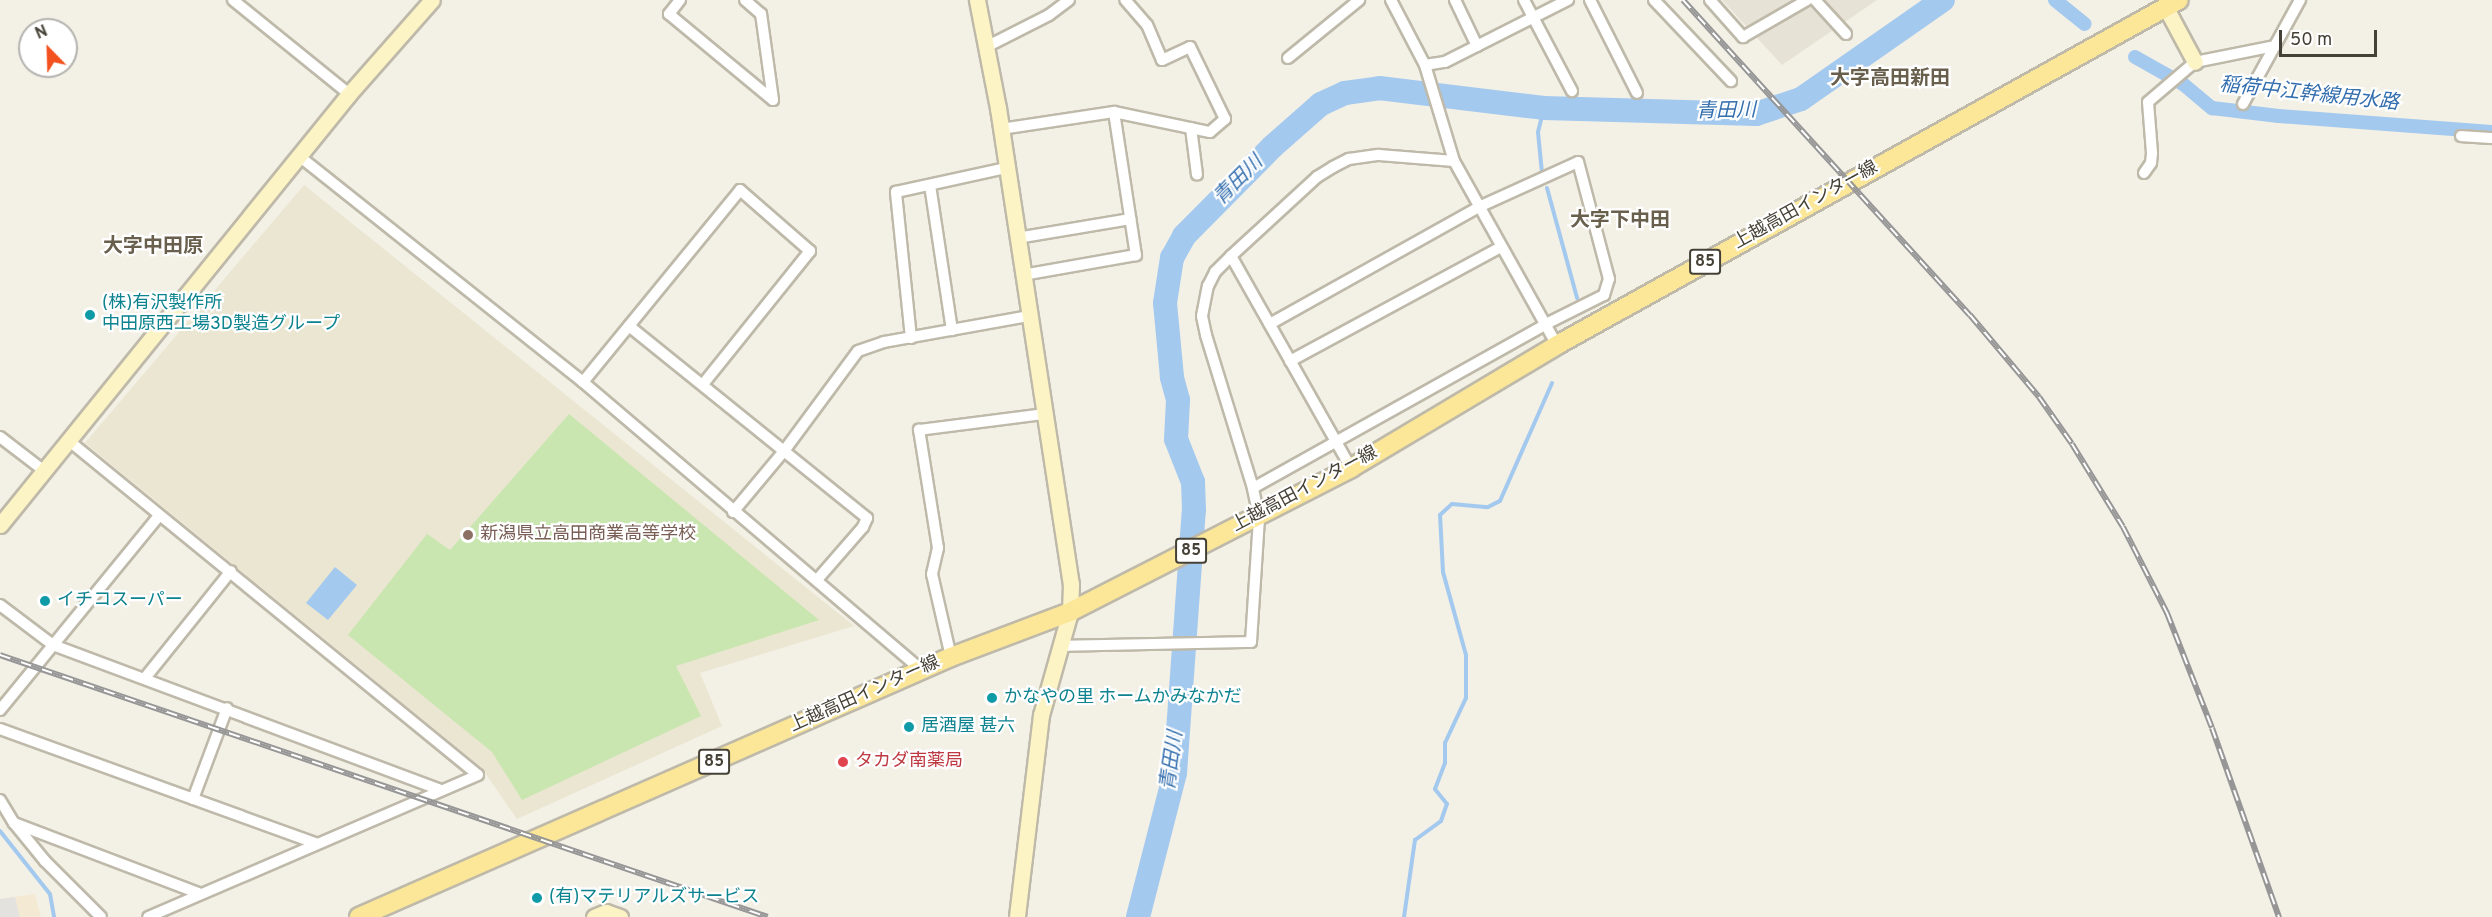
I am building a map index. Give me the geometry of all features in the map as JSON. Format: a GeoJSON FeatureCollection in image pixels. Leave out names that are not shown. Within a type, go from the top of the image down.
{"type":"FeatureCollection","features":[{"type":"Feature","properties":{"kind":"main road","name":"上越高田インター線"},"geometry":{"type":"LineString","coordinates":[[359,917],[951,657],[1070,612],[1147,574],[1350,468],[1557,345],[2168,3]]}},
{"type":"Feature","properties":{"kind":"street"},"geometry":{"type":"LineString","coordinates":[[233,0],[349,94]]}},
{"type":"Feature","properties":{"kind":"street"},"geometry":{"type":"LineString","coordinates":[[0,525],[349,94],[432,0]]}},
{"type":"Feature","properties":{"kind":"street"},"geometry":{"type":"LineString","coordinates":[[680,0],[669,14],[773,100],[761,14],[744,0]]}},
{"type":"Feature","properties":{"kind":"street"},"geometry":{"type":"LineString","coordinates":[[977,0],[988,46],[1068,563],[1070,612],[1041,715],[1017,917]]}},
{"type":"Feature","properties":{"kind":"street"},"geometry":{"type":"LineString","coordinates":[[988,46],[1049,15],[1069,0]]}},
{"type":"Feature","properties":{"kind":"street"},"geometry":{"type":"LineString","coordinates":[[1001,129],[1114,112],[1210,132],[1225,119],[1190,47],[1162,60],[1147,26],[1125,0]]}},
{"type":"Feature","properties":{"kind":"street"},"geometry":{"type":"LineString","coordinates":[[1288,58],[1359,0]]}},
{"type":"Feature","properties":{"kind":"street"},"geometry":{"type":"LineString","coordinates":[[1391,0],[1425,65],[1454,161],[1557,345]]}},
{"type":"Feature","properties":{"kind":"street"},"geometry":{"type":"LineString","coordinates":[[1455,0],[1477,46]]}},
{"type":"Feature","properties":{"kind":"street"},"geometry":{"type":"LineString","coordinates":[[1524,0],[1572,91]]}},
{"type":"Feature","properties":{"kind":"street"},"geometry":{"type":"LineString","coordinates":[[1425,65],[1445,62],[1568,0]]}},
{"type":"Feature","properties":{"kind":"street"},"geometry":{"type":"LineString","coordinates":[[1590,0],[1637,93]]}},
{"type":"Feature","properties":{"kind":"street"},"geometry":{"type":"LineString","coordinates":[[1654,0],[1731,81]]}},
{"type":"Feature","properties":{"kind":"street"},"geometry":{"type":"LineString","coordinates":[[1710,0],[1743,37],[1807,0]]}},
{"type":"Feature","properties":{"kind":"street"},"geometry":{"type":"LineString","coordinates":[[1815,0],[1846,34]]}},
{"type":"Feature","properties":{"kind":"street"},"geometry":{"type":"LineString","coordinates":[[2243,104],[2300,0]]}},
{"type":"Feature","properties":{"kind":"street"},"geometry":{"type":"LineString","coordinates":[[2168,3],[2195,62]]}},
{"type":"Feature","properties":{"kind":"street"},"geometry":{"type":"LineString","coordinates":[[2144,173],[2151,164],[2152,153],[2148,102],[2195,62],[2275,46]]}},
{"type":"Feature","properties":{"kind":"street"},"geometry":{"type":"LineString","coordinates":[[1023,275],[1136,255],[1114,112]]}},
{"type":"Feature","properties":{"kind":"street"},"geometry":{"type":"LineString","coordinates":[[1191,128],[1197,175]]}},
{"type":"Feature","properties":{"kind":"street"},"geometry":{"type":"LineString","coordinates":[[2461,136],[2492,138]]}},
{"type":"Feature","properties":{"kind":"street"},"geometry":{"type":"LineString","coordinates":[[1059,646],[1203,645],[1251,642],[1258,517],[1253,488],[1202,316],[1208,286],[1215,272],[1231,256],[1317,177],[1349,159],[1379,155],[1454,161]]}},
{"type":"Feature","properties":{"kind":"street"},"geometry":{"type":"LineString","coordinates":[[299,156],[583,382],[733,512],[922,670]]}},
{"type":"Feature","properties":{"kind":"street"},"geometry":{"type":"LineString","coordinates":[[1253,488],[1546,324],[1604,295],[1609,279],[1578,162],[1479,207],[1270,324]]}},
{"type":"Feature","properties":{"kind":"street"},"geometry":{"type":"LineString","coordinates":[[910,338],[896,192],[1006,168]]}},
{"type":"Feature","properties":{"kind":"street"},"geometry":{"type":"LineString","coordinates":[[930,185],[952,330]]}},
{"type":"Feature","properties":{"kind":"street"},"geometry":{"type":"LineString","coordinates":[[583,382],[740,190],[810,250],[703,384]]}},
{"type":"Feature","properties":{"kind":"street"},"geometry":{"type":"LineString","coordinates":[[1017,238],[1130,219]]}},
{"type":"Feature","properties":{"kind":"street"},"geometry":{"type":"LineString","coordinates":[[1290,361],[1502,247]]}},
{"type":"Feature","properties":{"kind":"street"},"geometry":{"type":"LineString","coordinates":[[1231,256],[1350,468]]}},
{"type":"Feature","properties":{"kind":"street"},"geometry":{"type":"LineString","coordinates":[[733,512],[784,451],[858,351],[910,338],[1029,316]]}},
{"type":"Feature","properties":{"kind":"street"},"geometry":{"type":"LineString","coordinates":[[629,326],[867,518],[863,527],[817,580]]}},
{"type":"Feature","properties":{"kind":"street"},"geometry":{"type":"LineString","coordinates":[[951,657],[932,574],[938,548],[919,430],[1044,414]]}},
{"type":"Feature","properties":{"kind":"street"},"geometry":{"type":"LineString","coordinates":[[0,437],[43,470]]}},
{"type":"Feature","properties":{"kind":"street"},"geometry":{"type":"LineString","coordinates":[[68,440],[478,775],[198,893],[148,917]]}},
{"type":"Feature","properties":{"kind":"street"},"geometry":{"type":"LineString","coordinates":[[0,710],[159,516]]}},
{"type":"Feature","properties":{"kind":"street"},"geometry":{"type":"LineString","coordinates":[[145,678],[231,571]]}},
{"type":"Feature","properties":{"kind":"street"},"geometry":{"type":"LineString","coordinates":[[0,604],[53,645],[227,708],[441,790]]}},
{"type":"Feature","properties":{"kind":"street"},"geometry":{"type":"LineString","coordinates":[[193,799],[227,708]]}},
{"type":"Feature","properties":{"kind":"street"},"geometry":{"type":"LineString","coordinates":[[0,729],[315,843]]}},
{"type":"Feature","properties":{"kind":"street"},"geometry":{"type":"LineString","coordinates":[[0,800],[14,824],[45,861],[101,917]]}},
{"type":"Feature","properties":{"kind":"street"},"geometry":{"type":"LineString","coordinates":[[14,824],[198,893]]}},
{"type":"Feature","properties":{"kind":"street"},"geometry":{"type":"LineString","coordinates":[[594,917],[606,912],[620,917]]}},
{"type":"Feature","properties":{"kind":"shaded area"},"geometry":{"type":"Polygon","coordinates":[[[1722,0],[1877,0],[1782,65],[1722,0]]]}},
{"type":"Feature","properties":{"kind":"shaded area","name":"新潟県立高田商業高等学校"},"geometry":{"type":"Polygon","coordinates":[[[304,185],[854,626],[700,673],[722,726],[517,819],[481,767],[85,443],[304,185]]]}},
{"type":"Feature","properties":{"kind":"shaded area"},"geometry":{"type":"Polygon","coordinates":[[[35,894],[41,917],[0,917],[0,899],[35,894]]]}},
{"type":"Feature","properties":{"kind":"shaded area"},"geometry":{"type":"Polygon","coordinates":[[[15,897],[20,917],[0,917],[0,899],[15,897]]]}},
{"type":"Feature","properties":{"kind":"green space"},"geometry":{"type":"Polygon","coordinates":[[[569,414],[819,620],[676,666],[701,716],[522,800],[492,752],[348,635],[427,534],[450,550],[569,414]]]}},
{"type":"Feature","properties":{"kind":"water"},"geometry":{"type":"Polygon","coordinates":[[[335,567],[357,585],[328,620],[306,603],[335,567]]]}},
{"type":"Feature","properties":{"kind":"waterway","name":"青田川"},"geometry":{"type":"LineString","coordinates":[[1138,917],[1175,773],[1194,510],[1193,482],[1176,439],[1178,400],[1172,377],[1165,303],[1172,258],[1184,236],[1272,147],[1321,104],[1345,93],[1379,88],[1544,108],[1756,114],[1801,99],[1943,0]]}},
{"type":"Feature","properties":{"kind":"waterway","name":"稲荷中江幹線用水路"},"geometry":{"type":"LineString","coordinates":[[2055,0],[2085,24]]}},
{"type":"Feature","properties":{"kind":"waterway","name":"稲荷中江幹線用水路"},"geometry":{"type":"LineString","coordinates":[[2135,57],[2183,84],[2212,108],[2279,116],[2492,132]]}},
{"type":"Feature","properties":{"kind":"waterway"},"geometry":{"type":"LineString","coordinates":[[1542,173],[1538,132],[1544,108]]}},
{"type":"Feature","properties":{"kind":"waterway"},"geometry":{"type":"LineString","coordinates":[[1547,188],[1577,298]]}},
{"type":"Feature","properties":{"kind":"waterway"},"geometry":{"type":"LineString","coordinates":[[1404,917],[1415,840],[1441,821],[1447,804],[1435,789],[1445,763],[1445,743],[1466,698],[1466,655],[1443,572],[1440,515],[1452,504],[1488,507],[1500,501],[1552,383]]}},
{"type":"Feature","properties":{"kind":"waterway"},"geometry":{"type":"LineString","coordinates":[[0,831],[50,894],[54,917]]}},
{"type":"Feature","properties":{"kind":"railway"},"geometry":{"type":"LineString","coordinates":[[1683,0],[1970,315],[2039,397],[2072,444],[2123,527],[2167,613],[2212,728],[2279,917]]}},
{"type":"Feature","properties":{"kind":"railway"},"geometry":{"type":"LineString","coordinates":[[0,655],[768,917]]}},
{"type":"Feature","properties":{"kind":"place","name":"(株)有沢製作所 中田原西工場3D製造グループ"},"geometry":{"type":"Point","coordinates":[90,315]}},
{"type":"Feature","properties":{"kind":"place","name":"新潟県立高田商業高等学校"},"geometry":{"type":"Point","coordinates":[468,535]}},
{"type":"Feature","properties":{"kind":"place","name":"イチコスーパー"},"geometry":{"type":"Point","coordinates":[45,601]}},
{"type":"Feature","properties":{"kind":"place","name":"かなやの里 ホームかみなかだ"},"geometry":{"type":"Point","coordinates":[992,698]}},
{"type":"Feature","properties":{"kind":"place","name":"居酒屋 甚六"},"geometry":{"type":"Point","coordinates":[909,727]}},
{"type":"Feature","properties":{"kind":"place","name":"タカダ南薬局"},"geometry":{"type":"Point","coordinates":[843,762]}},
{"type":"Feature","properties":{"kind":"place","name":"(有)マテリアルズサービス"},"geometry":{"type":"Point","coordinates":[537,898]}},
{"type":"Feature","properties":{"kind":"district","name":"大字高田新田"},"geometry":{"type":"Point","coordinates":[1890,79]}},
{"type":"Feature","properties":{"kind":"district","name":"大字下中田"},"geometry":{"type":"Point","coordinates":[1620,221]}},
{"type":"Feature","properties":{"kind":"district","name":"大字中田原"},"geometry":{"type":"Point","coordinates":[153,247]}}]}
